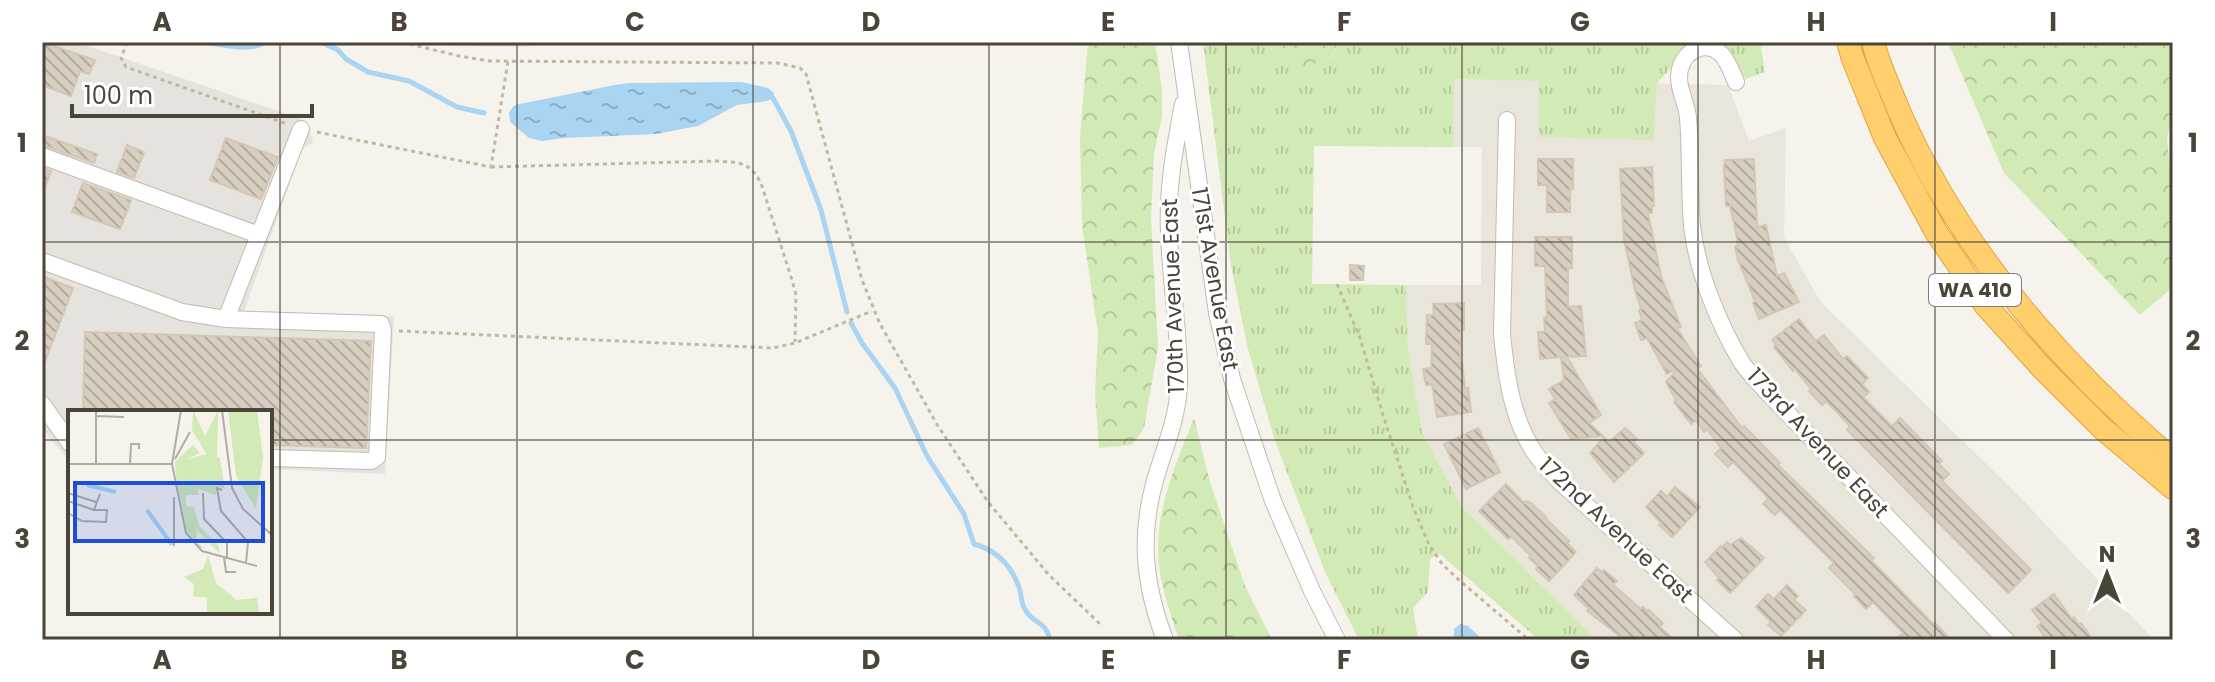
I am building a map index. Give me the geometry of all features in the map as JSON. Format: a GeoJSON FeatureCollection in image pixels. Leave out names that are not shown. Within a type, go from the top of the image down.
{"type":"FeatureCollection","features":[{"type":"Feature","properties":{"kind":"highway","name":"WA 410"},"geometry":{"type":"LineString","coordinates":[[1848,42],[1885,138],[1936,232],[1986,306],[2102,428],[2173,488]]}},
{"type":"Feature","properties":{"kind":"highway","name":"WA 410"},"geometry":{"type":"LineString","coordinates":[[1873,42],[1916,150],[1967,237],[2031,321],[2085,379],[2173,460]]}},
{"type":"Feature","properties":{"kind":"street","name":"171st Avenue East"},"geometry":{"type":"LineString","coordinates":[[1179,42],[1217,313],[1232,379],[1273,501],[1337,640]]}},
{"type":"Feature","properties":{"kind":"street","name":"173rd Avenue East"},"geometry":{"type":"LineString","coordinates":[[1736,82],[1727,62],[1718,52],[1706,48],[1694,49],[1684,59],[1679,74],[1680,90],[1688,114],[1693,230],[1702,272],[1728,337],[1744,366],[1766,391],[2006,640]]}},
{"type":"Feature","properties":{"kind":"street","name":"170th Avenue East"},"geometry":{"type":"LineString","coordinates":[[1165,640],[1148,579],[1145,538],[1154,484],[1173,427],[1179,388],[1169,231],[1170,183],[1186,91]]}},
{"type":"Feature","properties":{"kind":"street","name":"172nd Avenue East"},"geometry":{"type":"LineString","coordinates":[[1507,120],[1502,334],[1505,365],[1521,425],[1535,454],[1558,480],[1735,640]]}},
{"type":"Feature","properties":{"kind":"street"},"geometry":{"type":"LineString","coordinates":[[226,319],[301,129]]}},
{"type":"Feature","properties":{"kind":"street"},"geometry":{"type":"LineString","coordinates":[[42,156],[259,235]]}},
{"type":"Feature","properties":{"kind":"street"},"geometry":{"type":"LineString","coordinates":[[42,261],[182,312],[226,319],[381,324],[377,457],[371,461],[272,458]]}},
{"type":"Feature","properties":{"kind":"street"},"geometry":{"type":"LineString","coordinates":[[42,404],[68,440]]}},
{"type":"Feature","properties":{"kind":"path"},"geometry":{"type":"LineString","coordinates":[[127,42],[121,58],[126,67],[301,129],[491,167],[717,161],[746,165],[754,170],[761,183],[792,280],[796,295],[795,343]]}},
{"type":"Feature","properties":{"kind":"path"},"geometry":{"type":"LineString","coordinates":[[402,42],[459,56],[508,61],[778,63],[800,68],[806,74],[862,280],[874,310],[938,426],[988,502],[1049,575],[1100,624]]}},
{"type":"Feature","properties":{"kind":"path"},"geometry":{"type":"LineString","coordinates":[[491,167],[508,61]]}},
{"type":"Feature","properties":{"kind":"path"},"geometry":{"type":"LineString","coordinates":[[1337,284],[1360,338],[1413,507],[1429,545],[1451,572],[1529,640]]}},
{"type":"Feature","properties":{"kind":"path"},"geometry":{"type":"LineString","coordinates":[[383,330],[773,348],[795,343],[874,310]]}},
{"type":"Feature","properties":{"kind":"shaded area"},"geometry":{"type":"Polygon","coordinates":[[[42,42],[76,42],[307,121],[313,143],[302,149],[244,311],[394,316],[385,474],[272,469],[272,410],[68,410],[68,457],[42,429],[42,42]]]}},
{"type":"Feature","properties":{"kind":"shaded area"},"geometry":{"type":"Polygon","coordinates":[[[439,42],[568,42],[523,47],[451,46],[439,42]]]}},
{"type":"Feature","properties":{"kind":"shaded area"},"geometry":{"type":"Polygon","coordinates":[[[1453,79],[1728,85],[1749,141],[1786,128],[1784,237],[1820,301],[2022,499],[2154,640],[1596,640],[1461,506],[1422,432],[1408,351],[1406,285],[1481,285],[1482,147],[1453,147],[1453,79]]]}},
{"type":"Feature","properties":{"kind":"green space"},"geometry":{"type":"Polygon","coordinates":[[[1088,42],[1155,42],[1162,90],[1162,116],[1154,153],[1151,218],[1158,347],[1144,428],[1132,445],[1099,448],[1095,394],[1098,333],[1082,226],[1080,136],[1088,42]]]}},
{"type":"Feature","properties":{"kind":"green space"},"geometry":{"type":"Polygon","coordinates":[[[1203,42],[1270,42],[1274,60],[1331,58],[1339,42],[1695,42],[1687,45],[1657,83],[1653,140],[1539,137],[1539,81],[1454,79],[1453,147],[1314,146],[1312,284],[1406,285],[1408,351],[1422,432],[1461,506],[1596,640],[1539,640],[1440,554],[1430,559],[1428,592],[1413,608],[1418,640],[1360,640],[1357,636],[1325,572],[1275,441],[1248,349],[1231,266],[1203,42]]]}},
{"type":"Feature","properties":{"kind":"green space"},"geometry":{"type":"Polygon","coordinates":[[[1270,42],[1339,42],[1331,57],[1296,71],[1274,60],[1270,42]]]}},
{"type":"Feature","properties":{"kind":"green space"},"geometry":{"type":"Polygon","coordinates":[[[1713,42],[1760,42],[1765,72],[1745,79],[1733,57],[1713,42]]]}},
{"type":"Feature","properties":{"kind":"green space"},"geometry":{"type":"Polygon","coordinates":[[[1948,42],[2173,42],[2173,118],[2167,137],[2173,201],[2173,287],[2140,315],[2004,173],[1948,42]]]}},
{"type":"Feature","properties":{"kind":"green space"},"geometry":{"type":"Polygon","coordinates":[[[1194,418],[1210,482],[1245,586],[1272,640],[1179,640],[1160,573],[1159,532],[1170,482],[1194,418]]]}},
{"type":"Feature","properties":{"kind":"water"},"geometry":{"type":"Polygon","coordinates":[[[741,82],[768,88],[774,93],[773,98],[737,105],[698,126],[656,134],[542,141],[529,138],[510,122],[509,112],[515,105],[615,85],[741,82]]]}},
{"type":"Feature","properties":{"kind":"water"},"geometry":{"type":"Polygon","coordinates":[[[1460,624],[1468,626],[1483,640],[1454,640],[1454,629],[1460,624]]]}},
{"type":"Feature","properties":{"kind":"building"},"geometry":{"type":"Polygon","coordinates":[[[42,42],[95,60],[89,74],[80,71],[71,96],[42,85],[42,42]]]}},
{"type":"Feature","properties":{"kind":"building"},"geometry":{"type":"Polygon","coordinates":[[[42,135],[97,154],[94,163],[42,145],[42,135]]]}},
{"type":"Feature","properties":{"kind":"building"},"geometry":{"type":"Polygon","coordinates":[[[226,138],[278,157],[261,199],[210,180],[226,138]]]}},
{"type":"Feature","properties":{"kind":"building"},"geometry":{"type":"Polygon","coordinates":[[[127,145],[144,152],[134,178],[117,172],[127,145]]]}},
{"type":"Feature","properties":{"kind":"building"},"geometry":{"type":"Polygon","coordinates":[[[1538,159],[1573,159],[1570,212],[1547,212],[1547,185],[1538,185],[1538,159]]]}},
{"type":"Feature","properties":{"kind":"building"},"geometry":{"type":"Polygon","coordinates":[[[1754,159],[1757,227],[1766,225],[1777,276],[1784,273],[1799,302],[1759,319],[1738,260],[1736,232],[1730,206],[1726,206],[1724,168],[1725,160],[1754,159]]]}},
{"type":"Feature","properties":{"kind":"building"},"geometry":{"type":"Polygon","coordinates":[[[1652,167],[1654,206],[1652,213],[1648,213],[1661,276],[1681,327],[1677,328],[1701,366],[1697,368],[1742,428],[1744,426],[1780,463],[1778,465],[1874,558],[1871,560],[1951,640],[1895,640],[1903,633],[1873,602],[1866,609],[1829,568],[1834,563],[1780,510],[1775,515],[1763,504],[1768,498],[1733,462],[1728,467],[1715,454],[1721,448],[1707,429],[1704,432],[1696,420],[1691,424],[1674,402],[1676,400],[1666,382],[1675,372],[1673,370],[1667,374],[1647,338],[1641,340],[1635,323],[1642,320],[1641,309],[1624,240],[1620,169],[1652,167]]]}},
{"type":"Feature","properties":{"kind":"building"},"geometry":{"type":"Polygon","coordinates":[[[42,168],[51,171],[43,193],[42,193],[42,168]]]}},
{"type":"Feature","properties":{"kind":"building"},"geometry":{"type":"Polygon","coordinates":[[[83,183],[131,200],[120,229],[72,212],[83,183]]]}},
{"type":"Feature","properties":{"kind":"building"},"geometry":{"type":"Polygon","coordinates":[[[1535,237],[1572,237],[1568,307],[1581,306],[1586,356],[1567,357],[1601,415],[1589,423],[1603,436],[1571,439],[1549,403],[1555,399],[1549,389],[1564,380],[1561,357],[1540,359],[1538,332],[1545,332],[1544,318],[1547,317],[1545,266],[1535,266],[1535,237]]]}},
{"type":"Feature","properties":{"kind":"building"},"geometry":{"type":"Polygon","coordinates":[[[1350,265],[1364,266],[1363,280],[1350,280],[1350,265]]]}},
{"type":"Feature","properties":{"kind":"building"},"geometry":{"type":"Polygon","coordinates":[[[42,276],[73,288],[43,367],[42,366],[42,276]]]}},
{"type":"Feature","properties":{"kind":"building"},"geometry":{"type":"Polygon","coordinates":[[[1464,303],[1460,364],[1465,388],[1468,388],[1471,412],[1437,417],[1432,384],[1426,385],[1423,369],[1431,368],[1432,344],[1426,344],[1427,315],[1434,315],[1433,304],[1464,303]]]}},
{"type":"Feature","properties":{"kind":"building"},"geometry":{"type":"Polygon","coordinates":[[[1799,319],[1816,341],[1824,335],[1843,359],[1847,356],[1868,378],[1862,384],[1869,392],[1863,397],[1892,426],[1900,418],[1942,461],[1939,464],[1949,474],[1942,481],[2031,570],[2008,593],[1847,430],[1850,426],[1826,401],[1822,405],[1774,347],[1776,345],[1772,340],[1799,319]]]}},
{"type":"Feature","properties":{"kind":"building"},"geometry":{"type":"Polygon","coordinates":[[[85,332],[371,341],[366,448],[272,445],[272,410],[83,410],[85,332]]]}},
{"type":"Feature","properties":{"kind":"building"},"geometry":{"type":"Polygon","coordinates":[[[1478,428],[1500,472],[1466,489],[1444,444],[1478,428]]]}},
{"type":"Feature","properties":{"kind":"building"},"geometry":{"type":"Polygon","coordinates":[[[1625,428],[1637,439],[1633,441],[1644,453],[1614,482],[1590,453],[1604,437],[1609,442],[1625,428]]]}},
{"type":"Feature","properties":{"kind":"building"},"geometry":{"type":"Polygon","coordinates":[[[1506,484],[1524,503],[1531,503],[1546,517],[1576,552],[1549,581],[1512,537],[1508,539],[1479,511],[1506,484]]]}},
{"type":"Feature","properties":{"kind":"building"},"geometry":{"type":"Polygon","coordinates":[[[1675,487],[1700,507],[1672,537],[1646,507],[1661,491],[1667,497],[1675,487]]]}},
{"type":"Feature","properties":{"kind":"building"},"geometry":{"type":"Polygon","coordinates":[[[1741,538],[1764,558],[1730,593],[1705,562],[1727,542],[1730,545],[1741,538]]]}},
{"type":"Feature","properties":{"kind":"building"},"geometry":{"type":"Polygon","coordinates":[[[1597,568],[1617,581],[1613,585],[1641,609],[1649,610],[1663,623],[1660,627],[1674,640],[1625,640],[1587,611],[1589,609],[1574,595],[1597,568]]]}},
{"type":"Feature","properties":{"kind":"building"},"geometry":{"type":"Polygon","coordinates":[[[1787,585],[1798,596],[1794,600],[1806,610],[1781,636],[1768,625],[1771,622],[1756,607],[1768,594],[1774,599],[1787,585]]]}},
{"type":"Feature","properties":{"kind":"building"},"geometry":{"type":"Polygon","coordinates":[[[2054,594],[2072,619],[2074,617],[2079,625],[2081,623],[2093,640],[2047,640],[2037,626],[2042,623],[2032,610],[2054,594]]]}},
{"type":"Feature","properties":{"kind":"waterway"},"geometry":{"type":"LineString","coordinates":[[203,42],[243,47],[266,42]]}},
{"type":"Feature","properties":{"kind":"waterway"},"geometry":{"type":"LineString","coordinates":[[321,42],[338,50],[346,59],[368,72],[409,81],[457,107],[484,113]]}},
{"type":"Feature","properties":{"kind":"waterway"},"geometry":{"type":"LineString","coordinates":[[770,97],[791,131],[821,210],[847,312]]}},
{"type":"Feature","properties":{"kind":"waterway"},"geometry":{"type":"LineString","coordinates":[[851,323],[895,388],[927,456],[964,514],[974,544],[996,554],[1007,565],[1019,587],[1024,608],[1046,629],[1050,640]]}}]}
